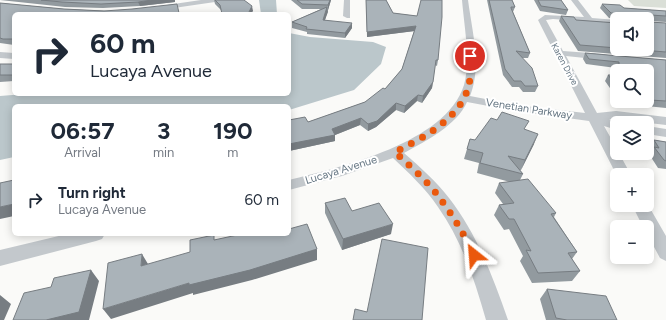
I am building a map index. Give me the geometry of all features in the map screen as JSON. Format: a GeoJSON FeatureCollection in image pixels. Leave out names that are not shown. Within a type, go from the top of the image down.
{"type":"FeatureCollection","features":[{"type":"Feature","properties":{"kind":"street"},"geometry":{"type":"LineString","coordinates":[[150,9],[195,6],[215,0]]}},
{"type":"Feature","properties":{"kind":"street"},"geometry":{"type":"LineString","coordinates":[[347,0],[347,16]]}},
{"type":"Feature","properties":{"kind":"street","name":"Lucaya Avenue"},"geometry":{"type":"LineString","coordinates":[[291,185],[343,172],[395,152],[438,126],[453,113],[465,98],[469,87],[471,71],[465,0]]}},
{"type":"Feature","properties":{"kind":"street"},"geometry":{"type":"LineString","coordinates":[[574,0],[590,20],[610,21]]}},
{"type":"Feature","properties":{"kind":"street","name":"Karen Drive"},"geometry":{"type":"LineString","coordinates":[[590,20],[553,17],[543,18],[542,20],[620,168]]}},
{"type":"Feature","properties":{"kind":"street"},"geometry":{"type":"LineString","coordinates":[[559,53],[613,58]]}},
{"type":"Feature","properties":{"kind":"street"},"geometry":{"type":"LineString","coordinates":[[0,55],[12,56]]}},
{"type":"Feature","properties":{"kind":"street","name":"Venetian Parkway"},"geometry":{"type":"LineString","coordinates":[[465,98],[516,108],[593,118],[610,124]]}},
{"type":"Feature","properties":{"kind":"street","name":"Venetian Parkway"},"geometry":{"type":"LineString","coordinates":[[593,118],[603,115],[616,115],[666,121]]}},
{"type":"Feature","properties":{"kind":"street"},"geometry":{"type":"LineString","coordinates":[[654,131],[666,132]]}},
{"type":"Feature","properties":{"kind":"street"},"geometry":{"type":"LineString","coordinates":[[395,152],[426,182],[444,203],[459,227],[474,255],[487,288],[497,320]]}},
{"type":"Feature","properties":{"kind":"street"},"geometry":{"type":"LineString","coordinates":[[644,212],[665,251]]}},
{"type":"Feature","properties":{"kind":"street"},"geometry":{"type":"LineString","coordinates":[[0,258],[88,236]]}},
{"type":"Feature","properties":{"kind":"shaded area"},"geometry":{"type":"Polygon","coordinates":[[[259,0],[276,0],[277,12],[261,12],[259,0]]]}},
{"type":"Feature","properties":{"kind":"shaded area"},"geometry":{"type":"Polygon","coordinates":[[[628,0],[666,0],[666,8],[634,6],[628,0]]]}},
{"type":"Feature","properties":{"kind":"shaded area"},"geometry":{"type":"Polygon","coordinates":[[[291,33],[310,37],[373,42],[386,47],[381,64],[354,90],[291,109],[291,104],[12,104],[12,157],[0,160],[0,96],[291,96],[291,33]]]}},
{"type":"Feature","properties":{"kind":"building"},"geometry":{"type":"Polygon","coordinates":[[[41,0],[152,0],[101,4],[41,0]]]}},
{"type":"Feature","properties":{"kind":"building"},"geometry":{"type":"Polygon","coordinates":[[[215,0],[244,0],[252,6],[249,12],[222,12],[220,5],[215,0]]]}},
{"type":"Feature","properties":{"kind":"building"},"geometry":{"type":"Polygon","coordinates":[[[297,0],[330,0],[328,5],[302,4],[297,0]]]}},
{"type":"Feature","properties":{"kind":"building"},"geometry":{"type":"Polygon","coordinates":[[[366,0],[386,0],[393,13],[417,16],[421,0],[442,0],[438,60],[436,60],[433,82],[423,96],[418,95],[405,106],[396,103],[377,121],[368,124],[361,118],[332,129],[335,135],[291,144],[291,120],[305,117],[308,122],[365,102],[383,88],[385,89],[402,69],[416,26],[367,32],[366,0]]]}},
{"type":"Feature","properties":{"kind":"building"},"geometry":{"type":"Polygon","coordinates":[[[489,0],[512,0],[515,7],[511,8],[530,53],[516,51],[532,68],[538,86],[525,86],[521,81],[514,81],[505,69],[489,0]]]}},
{"type":"Feature","properties":{"kind":"building"},"geometry":{"type":"Polygon","coordinates":[[[538,0],[561,0],[568,10],[541,6],[538,0]]]}},
{"type":"Feature","properties":{"kind":"building"},"geometry":{"type":"Polygon","coordinates":[[[0,3],[104,11],[177,4],[179,12],[12,12],[12,39],[0,38],[0,3]]]}},
{"type":"Feature","properties":{"kind":"building"},"geometry":{"type":"Polygon","coordinates":[[[602,4],[620,5],[624,8],[666,11],[666,16],[654,15],[654,12],[610,12],[602,4]]]}},
{"type":"Feature","properties":{"kind":"building"},"geometry":{"type":"Polygon","coordinates":[[[327,7],[323,20],[352,23],[345,33],[306,29],[307,27],[292,22],[327,7]]]}},
{"type":"Feature","properties":{"kind":"building"},"geometry":{"type":"Polygon","coordinates":[[[561,16],[574,17],[576,20],[610,22],[610,47],[580,45],[561,16]]]}},
{"type":"Feature","properties":{"kind":"building"},"geometry":{"type":"Polygon","coordinates":[[[654,22],[666,23],[666,52],[654,51],[654,22]]]}},
{"type":"Feature","properties":{"kind":"building"},"geometry":{"type":"Polygon","coordinates":[[[585,53],[666,60],[666,101],[654,100],[654,64],[619,64],[619,62],[589,59],[585,53]]]}},
{"type":"Feature","properties":{"kind":"building"},"geometry":{"type":"Polygon","coordinates":[[[0,64],[12,64],[12,75],[0,75],[0,64]]]}},
{"type":"Feature","properties":{"kind":"building"},"geometry":{"type":"Polygon","coordinates":[[[502,112],[529,121],[524,129],[538,134],[525,160],[508,156],[523,174],[480,163],[483,153],[467,149],[470,139],[475,140],[491,118],[497,120],[502,112]]]}},
{"type":"Feature","properties":{"kind":"building"},"geometry":{"type":"Polygon","coordinates":[[[654,140],[666,142],[666,161],[654,147],[659,148],[654,140]]]}},
{"type":"Feature","properties":{"kind":"building"},"geometry":{"type":"Polygon","coordinates":[[[528,179],[556,213],[551,214],[577,252],[568,253],[580,271],[538,273],[526,250],[531,251],[514,219],[509,219],[499,205],[514,203],[499,183],[528,179]]]}},
{"type":"Feature","properties":{"kind":"building"},"geometry":{"type":"Polygon","coordinates":[[[12,180],[12,204],[0,207],[0,183],[12,180]]]}},
{"type":"Feature","properties":{"kind":"building"},"geometry":{"type":"Polygon","coordinates":[[[345,198],[352,211],[379,203],[393,224],[343,239],[325,203],[345,198]]]}},
{"type":"Feature","properties":{"kind":"building"},"geometry":{"type":"Polygon","coordinates":[[[307,224],[317,249],[250,270],[189,285],[189,283],[103,309],[108,263],[142,254],[141,266],[190,252],[190,240],[209,236],[214,236],[214,240],[233,236],[291,236],[291,228],[307,224]]]}},
{"type":"Feature","properties":{"kind":"building"},"geometry":{"type":"Polygon","coordinates":[[[382,239],[428,248],[422,320],[353,320],[355,309],[367,312],[382,239]]]}},
{"type":"Feature","properties":{"kind":"building"},"geometry":{"type":"Polygon","coordinates":[[[91,270],[79,312],[46,320],[13,320],[24,293],[51,287],[54,278],[91,270]]]}},
{"type":"Feature","properties":{"kind":"building"},"geometry":{"type":"Polygon","coordinates":[[[547,289],[606,296],[617,320],[567,320],[556,318],[547,289]]]}},
{"type":"Feature","properties":{"kind":"route"},"geometry":{"type":"LineString","coordinates":[[470,56],[471,71],[469,87],[461,104],[446,120],[423,137],[395,152],[426,182],[444,203],[474,255]]}}]}
